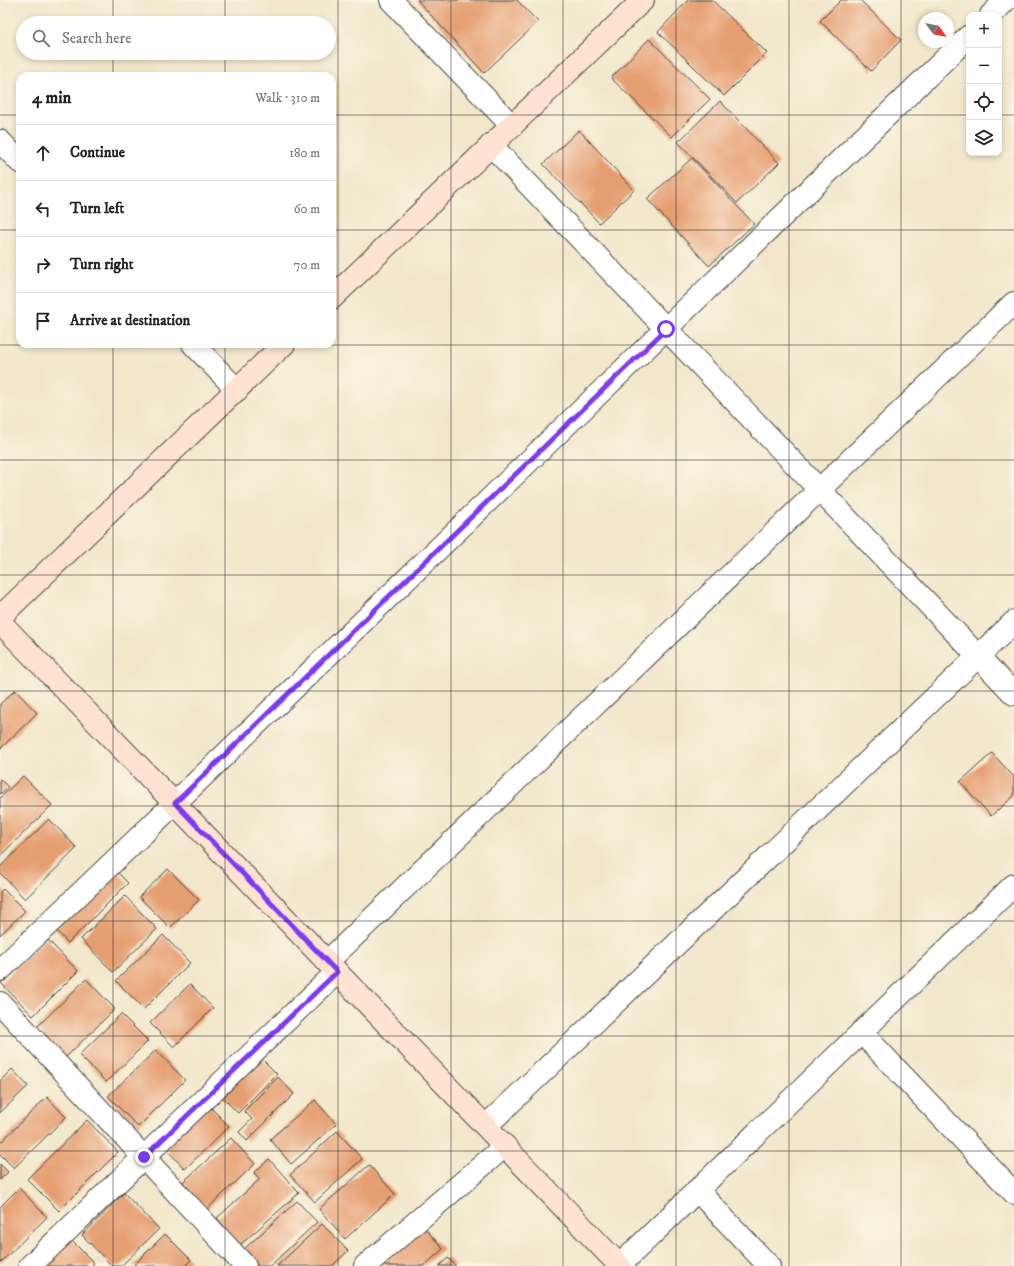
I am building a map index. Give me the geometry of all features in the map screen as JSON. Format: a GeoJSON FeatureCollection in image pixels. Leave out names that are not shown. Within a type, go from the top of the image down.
{"type":"FeatureCollection","features":[{"type":"Feature","properties":{"kind":"street"},"geometry":{"type":"LineString","coordinates":[[391,0],[512,126]]}},
{"type":"Feature","properties":{"kind":"street"},"geometry":{"type":"LineString","coordinates":[[336,294],[643,0]]}},
{"type":"Feature","properties":{"kind":"street"},"geometry":{"type":"LineString","coordinates":[[994,12],[1006,0]]}},
{"type":"Feature","properties":{"kind":"street"},"geometry":{"type":"LineString","coordinates":[[0,970],[175,803],[966,39]]}},
{"type":"Feature","properties":{"kind":"street"},"geometry":{"type":"LineString","coordinates":[[0,141],[16,158]]}},
{"type":"Feature","properties":{"kind":"street"},"geometry":{"type":"LineString","coordinates":[[491,145],[1014,694]]}},
{"type":"Feature","properties":{"kind":"street"},"geometry":{"type":"LineString","coordinates":[[30,1266],[144,1157],[332,967],[820,490],[1014,303]]}},
{"type":"Feature","properties":{"kind":"street"},"geometry":{"type":"LineString","coordinates":[[197,348],[236,390]]}},
{"type":"Feature","properties":{"kind":"street"},"geometry":{"type":"LineString","coordinates":[[280,348],[1,625],[175,803],[620,1266],[1014,885]]}},
{"type":"Feature","properties":{"kind":"street"},"geometry":{"type":"LineString","coordinates":[[486,1126],[1014,622]]}},
{"type":"Feature","properties":{"kind":"street"},"geometry":{"type":"LineString","coordinates":[[0,1003],[244,1266]]}},
{"type":"Feature","properties":{"kind":"street"},"geometry":{"type":"LineString","coordinates":[[861,1032],[1014,1193]]}},
{"type":"Feature","properties":{"kind":"street"},"geometry":{"type":"LineString","coordinates":[[364,1266],[505,1146]]}},
{"type":"Feature","properties":{"kind":"street"},"geometry":{"type":"LineString","coordinates":[[697,1190],[769,1266]]}},
{"type":"Feature","properties":{"kind":"building"},"geometry":{"type":"Polygon","coordinates":[[[417,0],[517,0],[538,22],[484,73],[417,0]]]}},
{"type":"Feature","properties":{"kind":"building"},"geometry":{"type":"Polygon","coordinates":[[[688,0],[712,0],[767,53],[724,96],[658,32],[688,0]]]}},
{"type":"Feature","properties":{"kind":"building"},"geometry":{"type":"Polygon","coordinates":[[[841,0],[860,0],[901,40],[871,71],[820,21],[841,0]]]}},
{"type":"Feature","properties":{"kind":"building"},"geometry":{"type":"Polygon","coordinates":[[[649,39],[710,99],[672,137],[611,78],[649,39]]]}},
{"type":"Feature","properties":{"kind":"building"},"geometry":{"type":"Polygon","coordinates":[[[720,101],[779,163],[737,203],[678,142],[720,101]]]}},
{"type":"Feature","properties":{"kind":"building"},"geometry":{"type":"Polygon","coordinates":[[[579,130],[634,190],[599,223],[543,164],[579,130]]]}},
{"type":"Feature","properties":{"kind":"building"},"geometry":{"type":"Polygon","coordinates":[[[692,158],[754,224],[709,266],[647,199],[692,158]]]}},
{"type":"Feature","properties":{"kind":"building"},"geometry":{"type":"Polygon","coordinates":[[[15,690],[37,713],[0,749],[0,704],[15,690]]]}},
{"type":"Feature","properties":{"kind":"building"},"geometry":{"type":"Polygon","coordinates":[[[992,753],[1014,777],[1014,796],[991,816],[960,782],[992,753]]]}},
{"type":"Feature","properties":{"kind":"building"},"geometry":{"type":"Polygon","coordinates":[[[23,776],[52,805],[0,856],[0,798],[23,776]]]}},
{"type":"Feature","properties":{"kind":"building"},"geometry":{"type":"Polygon","coordinates":[[[0,779],[8,787],[0,794],[0,779]]]}},
{"type":"Feature","properties":{"kind":"building"},"geometry":{"type":"Polygon","coordinates":[[[49,819],[77,848],[25,899],[0,873],[0,867],[49,819]]]}},
{"type":"Feature","properties":{"kind":"building"},"geometry":{"type":"Polygon","coordinates":[[[112,867],[128,883],[68,943],[52,926],[112,867]]]}},
{"type":"Feature","properties":{"kind":"building"},"geometry":{"type":"Polygon","coordinates":[[[168,869],[199,900],[170,928],[139,897],[168,869]]]}},
{"type":"Feature","properties":{"kind":"building"},"geometry":{"type":"Polygon","coordinates":[[[3,889],[25,911],[0,935],[0,892],[3,889]]]}},
{"type":"Feature","properties":{"kind":"building"},"geometry":{"type":"Polygon","coordinates":[[[125,896],[157,929],[113,972],[81,939],[125,896]]]}},
{"type":"Feature","properties":{"kind":"building"},"geometry":{"type":"Polygon","coordinates":[[[163,935],[190,963],[144,1009],[116,981],[163,935]]]}},
{"type":"Feature","properties":{"kind":"building"},"geometry":{"type":"Polygon","coordinates":[[[46,938],[78,971],[33,1016],[1,983],[46,938]]]}},
{"type":"Feature","properties":{"kind":"building"},"geometry":{"type":"Polygon","coordinates":[[[86,979],[115,1009],[65,1058],[36,1028],[86,979]]]}},
{"type":"Feature","properties":{"kind":"building"},"geometry":{"type":"Polygon","coordinates":[[[190,984],[213,1008],[174,1047],[150,1023],[190,984]]]}},
{"type":"Feature","properties":{"kind":"building"},"geometry":{"type":"Polygon","coordinates":[[[121,1014],[148,1041],[106,1082],[79,1055],[121,1014]]]}},
{"type":"Feature","properties":{"kind":"building"},"geometry":{"type":"Polygon","coordinates":[[[156,1050],[185,1080],[138,1127],[108,1096],[156,1050]]]}},
{"type":"Feature","properties":{"kind":"building"},"geometry":{"type":"Polygon","coordinates":[[[258,1055],[277,1074],[238,1113],[219,1094],[258,1055]]]}},
{"type":"Feature","properties":{"kind":"building"},"geometry":{"type":"Polygon","coordinates":[[[12,1069],[28,1086],[0,1113],[0,1081],[12,1069]]]}},
{"type":"Feature","properties":{"kind":"building"},"geometry":{"type":"Polygon","coordinates":[[[278,1077],[294,1094],[247,1141],[239,1132],[252,1119],[244,1111],[278,1077]]]}},
{"type":"Feature","properties":{"kind":"building"},"geometry":{"type":"Polygon","coordinates":[[[47,1097],[66,1117],[14,1168],[0,1154],[0,1143],[47,1097]]]}},
{"type":"Feature","properties":{"kind":"building"},"geometry":{"type":"Polygon","coordinates":[[[315,1100],[336,1124],[291,1164],[270,1139],[315,1100]]]}},
{"type":"Feature","properties":{"kind":"building"},"geometry":{"type":"Polygon","coordinates":[[[205,1102],[229,1126],[185,1169],[162,1145],[205,1102]]]}},
{"type":"Feature","properties":{"kind":"building"},"geometry":{"type":"Polygon","coordinates":[[[87,1120],[118,1152],[59,1211],[27,1179],[87,1120]]]}},
{"type":"Feature","properties":{"kind":"building"},"geometry":{"type":"Polygon","coordinates":[[[337,1131],[362,1159],[315,1202],[290,1175],[337,1131]]]}},
{"type":"Feature","properties":{"kind":"building"},"geometry":{"type":"Polygon","coordinates":[[[231,1138],[255,1164],[207,1209],[183,1182],[231,1138]]]}},
{"type":"Feature","properties":{"kind":"building"},"geometry":{"type":"Polygon","coordinates":[[[269,1159],[299,1193],[240,1245],[217,1218],[260,1179],[254,1173],[269,1159]]]}},
{"type":"Feature","properties":{"kind":"building"},"geometry":{"type":"Polygon","coordinates":[[[0,1164],[8,1172],[0,1180],[0,1164]]]}},
{"type":"Feature","properties":{"kind":"building"},"geometry":{"type":"Polygon","coordinates":[[[369,1165],[395,1194],[345,1239],[319,1209],[369,1165]]]}},
{"type":"Feature","properties":{"kind":"building"},"geometry":{"type":"Polygon","coordinates":[[[19,1188],[47,1217],[0,1263],[0,1207],[19,1188]]]}},
{"type":"Feature","properties":{"kind":"building"},"geometry":{"type":"Polygon","coordinates":[[[124,1193],[159,1229],[121,1266],[112,1266],[82,1235],[124,1193]]]}},
{"type":"Feature","properties":{"kind":"building"},"geometry":{"type":"Polygon","coordinates":[[[297,1201],[317,1222],[270,1266],[258,1266],[243,1250],[297,1201]]]}},
{"type":"Feature","properties":{"kind":"building"},"geometry":{"type":"Polygon","coordinates":[[[322,1224],[348,1251],[332,1266],[277,1266],[322,1224]]]}},
{"type":"Feature","properties":{"kind":"building"},"geometry":{"type":"Polygon","coordinates":[[[423,1226],[443,1249],[424,1266],[379,1266],[423,1226]]]}},
{"type":"Feature","properties":{"kind":"building"},"geometry":{"type":"Polygon","coordinates":[[[165,1234],[191,1260],[185,1266],[133,1266],[165,1234]]]}},
{"type":"Feature","properties":{"kind":"building"},"geometry":{"type":"Polygon","coordinates":[[[67,1236],[94,1263],[91,1266],[36,1266],[67,1236]]]}},
{"type":"Feature","properties":{"kind":"building"},"geometry":{"type":"Polygon","coordinates":[[[448,1258],[456,1266],[439,1266],[448,1258]]]}},
{"type":"Feature","properties":{"kind":"route"},"geometry":{"type":"LineString","coordinates":[[144,1157],[337,972],[175,803],[666,329]]}}]}
